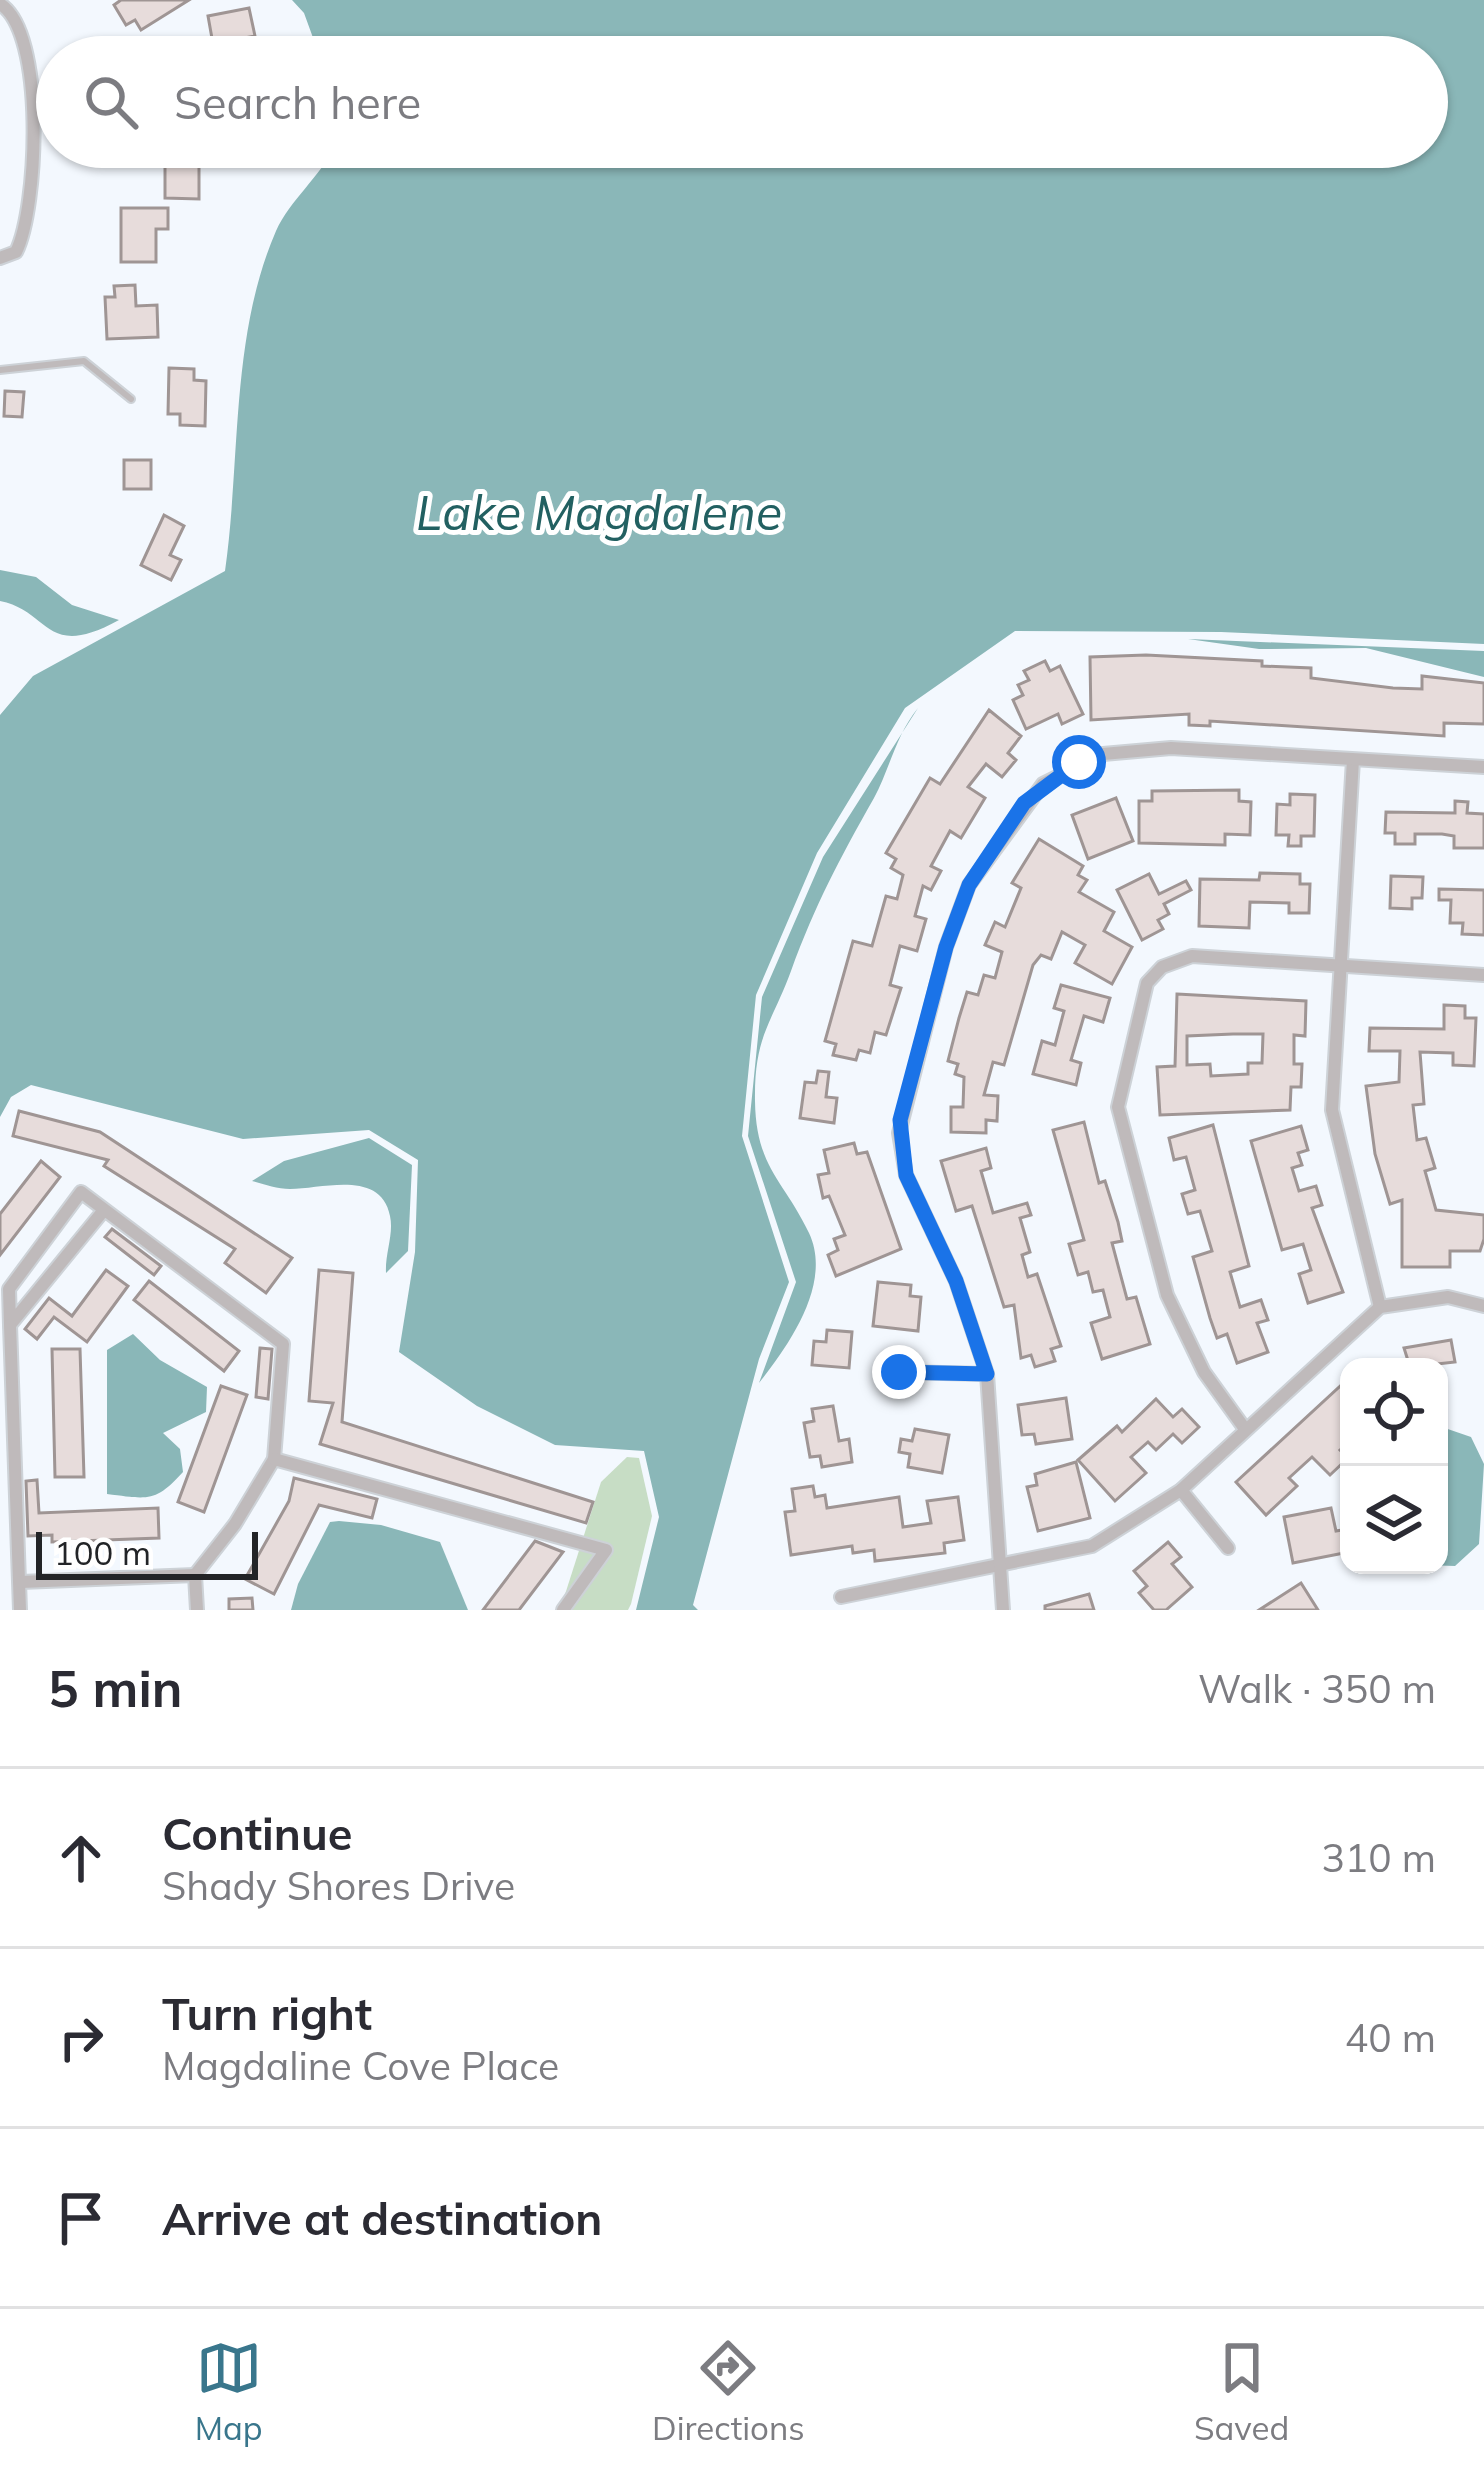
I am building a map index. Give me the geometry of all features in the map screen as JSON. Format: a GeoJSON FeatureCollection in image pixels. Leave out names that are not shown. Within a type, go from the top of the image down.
{"type":"FeatureCollection","features":[{"type":"Feature","properties":{"kind":"street"},"geometry":{"type":"LineString","coordinates":[[0,4],[13,12],[28,43],[33,205],[16,252],[0,258]]}},
{"type":"Feature","properties":{"kind":"street"},"geometry":{"type":"LineString","coordinates":[[1003,1610],[987,1374],[956,1281],[906,1175],[899,1133],[946,947],[984,860],[1043,784],[1103,754],[1172,748],[1484,767]]}},
{"type":"Feature","properties":{"kind":"street"},"geometry":{"type":"LineString","coordinates":[[1353,760],[1332,1110],[1380,1307]]}},
{"type":"Feature","properties":{"kind":"street"},"geometry":{"type":"LineString","coordinates":[[1245,1429],[1204,1372],[1167,1294],[1118,1092],[1142,994],[1153,975],[1172,961],[1206,956],[1484,975]]}},
{"type":"Feature","properties":{"kind":"street"},"geometry":{"type":"LineString","coordinates":[[20,1610],[9,1289],[81,1192],[284,1344],[274,1459],[235,1524],[195,1575],[197,1610]]}},
{"type":"Feature","properties":{"kind":"street"},"geometry":{"type":"LineString","coordinates":[[10,1325],[104,1210]]}},
{"type":"Feature","properties":{"kind":"street"},"geometry":{"type":"LineString","coordinates":[[841,1597],[998,1569],[1092,1546],[1180,1490],[1380,1307],[1448,1297],[1484,1306]]}},
{"type":"Feature","properties":{"kind":"street"},"geometry":{"type":"LineString","coordinates":[[899,1372],[987,1374]]}},
{"type":"Feature","properties":{"kind":"street"},"geometry":{"type":"LineString","coordinates":[[274,1459],[606,1550],[563,1610]]}},
{"type":"Feature","properties":{"kind":"street"},"geometry":{"type":"LineString","coordinates":[[1180,1490],[1228,1548]]}},
{"type":"Feature","properties":{"kind":"street"},"geometry":{"type":"LineString","coordinates":[[21,1582],[195,1575]]}},
{"type":"Feature","properties":{"kind":"lane"},"geometry":{"type":"LineString","coordinates":[[0,370],[84,361],[130,399]]}},
{"type":"Feature","properties":{"kind":"green space"},"geometry":{"type":"Polygon","coordinates":[[[627,1457],[639,1458],[652,1516],[631,1604],[628,1610],[560,1610],[601,1482],[627,1457]]]}},
{"type":"Feature","properties":{"kind":"water","name":"Lake Magdalene"},"geometry":{"type":"Polygon","coordinates":[[[292,0],[1484,0],[1484,644],[1221,632],[1015,631],[905,708],[817,853],[756,995],[742,1136],[789,1282],[759,1359],[693,1605],[698,1610],[636,1610],[659,1517],[644,1451],[555,1445],[477,1406],[399,1352],[415,1252],[418,1160],[369,1130],[243,1139],[31,1085],[11,1097],[0,1117],[0,715],[33,676],[225,571],[244,356],[261,271],[282,220],[321,168],[1448,168],[1448,36],[312,36],[304,13],[292,0]]]}},
{"type":"Feature","properties":{"kind":"water"},"geometry":{"type":"Polygon","coordinates":[[[0,570],[36,577],[72,605],[119,620],[76,636],[50,630],[17,606],[0,601],[0,570]]]}},
{"type":"Feature","properties":{"kind":"water"},"geometry":{"type":"Polygon","coordinates":[[[1188,639],[1484,651],[1484,677],[1366,648],[1259,649],[1188,639]]]}},
{"type":"Feature","properties":{"kind":"water"},"geometry":{"type":"Polygon","coordinates":[[[903,732],[880,787],[819,903],[761,1046],[755,1079],[760,1142],[809,1233],[815,1273],[794,1333],[759,1383],[796,1282],[748,1136],[762,997],[823,857],[903,732]]]}},
{"type":"Feature","properties":{"kind":"water"},"geometry":{"type":"Polygon","coordinates":[[[369,1138],[412,1165],[408,1251],[386,1273],[391,1223],[384,1201],[375,1192],[349,1185],[285,1189],[252,1181],[284,1161],[369,1138]]]}},
{"type":"Feature","properties":{"kind":"water"},"geometry":{"type":"Polygon","coordinates":[[[133,1334],[160,1360],[207,1387],[206,1412],[163,1433],[180,1449],[183,1472],[157,1494],[142,1497],[107,1494],[107,1350],[133,1334]]]}},
{"type":"Feature","properties":{"kind":"water"},"geometry":{"type":"Polygon","coordinates":[[[1448,1429],[1471,1437],[1484,1464],[1479,1544],[1455,1566],[1448,1566],[1448,1429]]]}},
{"type":"Feature","properties":{"kind":"water"},"geometry":{"type":"Polygon","coordinates":[[[330,1522],[381,1525],[440,1542],[468,1610],[291,1610],[298,1584],[330,1522]]]}},
{"type":"Feature","properties":{"kind":"building"},"geometry":{"type":"Polygon","coordinates":[[[121,0],[189,0],[141,30],[135,20],[126,25],[114,5],[121,0]]]}},
{"type":"Feature","properties":{"kind":"building"},"geometry":{"type":"Polygon","coordinates":[[[249,8],[255,36],[212,36],[208,16],[249,8]]]}},
{"type":"Feature","properties":{"kind":"building"},"geometry":{"type":"Polygon","coordinates":[[[165,168],[199,168],[199,199],[165,198],[165,168]]]}},
{"type":"Feature","properties":{"kind":"building"},"geometry":{"type":"Polygon","coordinates":[[[121,208],[168,208],[168,229],[156,229],[156,262],[121,262],[121,208]]]}},
{"type":"Feature","properties":{"kind":"building"},"geometry":{"type":"Polygon","coordinates":[[[135,285],[136,306],[157,305],[158,337],[107,339],[105,297],[115,297],[114,286],[135,285]]]}},
{"type":"Feature","properties":{"kind":"building"},"geometry":{"type":"Polygon","coordinates":[[[169,368],[194,369],[194,380],[206,381],[205,426],[180,425],[180,414],[168,414],[169,368]]]}},
{"type":"Feature","properties":{"kind":"building"},"geometry":{"type":"Polygon","coordinates":[[[5,391],[24,392],[22,417],[4,416],[5,391]]]}},
{"type":"Feature","properties":{"kind":"building"},"geometry":{"type":"Polygon","coordinates":[[[124,460],[151,460],[151,489],[124,489],[124,460]]]}},
{"type":"Feature","properties":{"kind":"building"},"geometry":{"type":"Polygon","coordinates":[[[164,515],[184,526],[170,555],[181,560],[171,580],[141,565],[164,515]]]}},
{"type":"Feature","properties":{"kind":"building"},"geometry":{"type":"Polygon","coordinates":[[[1090,657],[1262,661],[1262,666],[1311,668],[1311,678],[1393,688],[1422,689],[1422,676],[1484,683],[1484,724],[1444,723],[1444,736],[1210,721],[1210,726],[1189,725],[1189,714],[1091,720],[1090,657]]]}},
{"type":"Feature","properties":{"kind":"building"},"geometry":{"type":"Polygon","coordinates":[[[1045,661],[1050,671],[1060,666],[1083,714],[1062,724],[1058,714],[1026,729],[1013,700],[1023,695],[1018,685],[1029,680],[1024,671],[1045,661]]]}},
{"type":"Feature","properties":{"kind":"building"},"geometry":{"type":"Polygon","coordinates":[[[989,710],[1021,736],[1008,753],[1016,760],[1002,777],[986,764],[968,787],[985,798],[961,838],[950,831],[931,866],[941,871],[931,890],[923,886],[915,916],[926,919],[917,951],[900,946],[890,985],[901,988],[886,1035],[875,1032],[870,1053],[859,1050],[856,1060],[833,1055],[836,1044],[825,1041],[853,941],[872,946],[886,896],[897,899],[903,875],[891,868],[896,859],[886,853],[930,778],[940,784],[989,710]]]}},
{"type":"Feature","properties":{"kind":"building"},"geometry":{"type":"Polygon","coordinates":[[[1239,790],[1239,801],[1251,802],[1250,835],[1225,834],[1225,845],[1139,843],[1139,801],[1152,801],[1152,791],[1239,790]]]}},
{"type":"Feature","properties":{"kind":"building"},"geometry":{"type":"Polygon","coordinates":[[[1290,794],[1315,795],[1314,836],[1301,836],[1301,846],[1288,846],[1289,835],[1276,835],[1277,804],[1290,805],[1290,794]]]}},
{"type":"Feature","properties":{"kind":"building"},"geometry":{"type":"Polygon","coordinates":[[[1116,798],[1133,841],[1088,859],[1072,815],[1116,798]]]}},
{"type":"Feature","properties":{"kind":"building"},"geometry":{"type":"Polygon","coordinates":[[[1455,801],[1468,802],[1467,813],[1484,814],[1484,848],[1454,848],[1454,836],[1442,834],[1415,834],[1415,844],[1395,844],[1395,833],[1385,833],[1386,812],[1455,813],[1455,801]]]}},
{"type":"Feature","properties":{"kind":"building"},"geometry":{"type":"Polygon","coordinates":[[[1039,839],[1083,866],[1078,875],[1087,880],[1079,892],[1114,912],[1104,931],[1132,947],[1112,984],[1075,963],[1085,945],[1062,932],[1051,959],[1041,955],[1033,965],[1004,1065],[993,1062],[984,1095],[998,1096],[997,1121],[986,1120],[986,1133],[951,1132],[951,1107],[963,1107],[964,1077],[955,1074],[958,1064],[948,1061],[959,1018],[967,992],[978,995],[984,975],[995,978],[1002,952],[985,945],[995,922],[1005,927],[1021,888],[1012,883],[1039,839]]]}},
{"type":"Feature","properties":{"kind":"building"},"geometry":{"type":"Polygon","coordinates":[[[1260,873],[1300,874],[1300,884],[1310,884],[1309,913],[1289,913],[1289,903],[1250,902],[1249,928],[1199,926],[1200,879],[1259,880],[1260,873]]]}},
{"type":"Feature","properties":{"kind":"building"},"geometry":{"type":"Polygon","coordinates":[[[1149,874],[1159,894],[1186,881],[1191,890],[1164,904],[1169,914],[1158,920],[1163,929],[1142,940],[1117,890],[1149,874]]]}},
{"type":"Feature","properties":{"kind":"building"},"geometry":{"type":"Polygon","coordinates":[[[1391,876],[1423,877],[1422,898],[1412,898],[1412,909],[1390,908],[1391,876]]]}},
{"type":"Feature","properties":{"kind":"building"},"geometry":{"type":"Polygon","coordinates":[[[1439,889],[1484,890],[1484,935],[1462,934],[1463,923],[1450,923],[1451,900],[1439,900],[1439,889]]]}},
{"type":"Feature","properties":{"kind":"building"},"geometry":{"type":"Polygon","coordinates":[[[1061,985],[1110,998],[1103,1022],[1084,1016],[1071,1060],[1081,1063],[1076,1085],[1033,1074],[1042,1041],[1055,1045],[1064,1011],[1054,1008],[1061,985]]]}},
{"type":"Feature","properties":{"kind":"building"},"geometry":{"type":"Polygon","coordinates":[[[1177,994],[1306,1001],[1305,1036],[1294,1035],[1294,1064],[1302,1064],[1301,1087],[1291,1087],[1290,1110],[1160,1115],[1157,1067],[1175,1066],[1177,994]],[[1263,1034],[1187,1036],[1187,1065],[1210,1064],[1211,1076],[1248,1074],[1248,1063],[1262,1063],[1263,1034]]]}},
{"type":"Feature","properties":{"kind":"building"},"geometry":{"type":"Polygon","coordinates":[[[1444,1005],[1465,1006],[1465,1018],[1476,1018],[1474,1066],[1453,1065],[1453,1053],[1420,1052],[1424,1104],[1413,1105],[1417,1140],[1426,1138],[1435,1168],[1425,1171],[1436,1210],[1484,1215],[1484,1239],[1480,1251],[1450,1251],[1450,1267],[1402,1267],[1402,1200],[1390,1204],[1375,1154],[1366,1086],[1399,1082],[1400,1051],[1369,1051],[1370,1028],[1444,1029],[1444,1005]]]}},
{"type":"Feature","properties":{"kind":"building"},"geometry":{"type":"Polygon","coordinates":[[[818,1071],[829,1072],[826,1097],[837,1098],[834,1123],[800,1118],[805,1082],[816,1083],[818,1071]]]}},
{"type":"Feature","properties":{"kind":"building"},"geometry":{"type":"Polygon","coordinates":[[[19,1111],[100,1132],[292,1258],[266,1293],[225,1263],[235,1249],[104,1166],[108,1160],[13,1136],[19,1111]]]}},
{"type":"Feature","properties":{"kind":"building"},"geometry":{"type":"Polygon","coordinates":[[[1084,1122],[1099,1183],[1105,1181],[1118,1222],[1122,1241],[1112,1243],[1127,1299],[1136,1297],[1150,1344],[1102,1359],[1091,1323],[1110,1317],[1103,1290],[1093,1292],[1088,1272],[1078,1275],[1069,1244],[1084,1240],[1053,1130],[1084,1122]]]}},
{"type":"Feature","properties":{"kind":"building"},"geometry":{"type":"Polygon","coordinates":[[[1213,1125],[1249,1266],[1230,1272],[1240,1307],[1261,1300],[1268,1320],[1257,1323],[1268,1352],[1237,1363],[1227,1334],[1217,1338],[1210,1318],[1193,1257],[1212,1251],[1200,1211],[1188,1214],[1182,1194],[1195,1190],[1186,1157],[1174,1160],[1169,1138],[1213,1125]]]}},
{"type":"Feature","properties":{"kind":"building"},"geometry":{"type":"Polygon","coordinates":[[[1301,1126],[1308,1150],[1298,1153],[1302,1165],[1292,1168],[1299,1191],[1316,1186],[1322,1205],[1312,1208],[1343,1292],[1308,1303],[1299,1274],[1311,1270],[1303,1244],[1282,1250],[1251,1141],[1301,1126]]]}},
{"type":"Feature","properties":{"kind":"building"},"geometry":{"type":"Polygon","coordinates":[[[854,1143],[857,1154],[867,1152],[901,1249],[836,1276],[828,1255],[838,1250],[834,1239],[845,1235],[829,1196],[823,1198],[818,1175],[829,1173],[824,1150],[854,1143]]]}},
{"type":"Feature","properties":{"kind":"building"},"geometry":{"type":"Polygon","coordinates":[[[986,1148],[991,1168],[981,1171],[993,1213],[1027,1203],[1031,1215],[1020,1218],[1030,1252],[1022,1255],[1028,1277],[1037,1274],[1061,1346],[1051,1349],[1055,1361],[1035,1367],[1031,1355],[1021,1358],[1014,1305],[1004,1307],[972,1206],[956,1211],[941,1161],[986,1148]]]}},
{"type":"Feature","properties":{"kind":"building"},"geometry":{"type":"Polygon","coordinates":[[[41,1161],[60,1177],[0,1255],[0,1214],[41,1161]]]}},
{"type":"Feature","properties":{"kind":"building"},"geometry":{"type":"Polygon","coordinates":[[[112,1229],[161,1266],[154,1275],[105,1237],[112,1229]]]}},
{"type":"Feature","properties":{"kind":"building"},"geometry":{"type":"Polygon","coordinates":[[[106,1270],[128,1286],[87,1342],[54,1317],[37,1339],[25,1329],[49,1298],[72,1316],[106,1270]]]}},
{"type":"Feature","properties":{"kind":"building"},"geometry":{"type":"Polygon","coordinates":[[[319,1270],[353,1273],[342,1422],[593,1502],[586,1523],[320,1444],[333,1403],[309,1401],[319,1270]]]}},
{"type":"Feature","properties":{"kind":"building"},"geometry":{"type":"Polygon","coordinates":[[[149,1281],[239,1351],[224,1371],[134,1300],[149,1281]]]}},
{"type":"Feature","properties":{"kind":"building"},"geometry":{"type":"Polygon","coordinates":[[[878,1282],[911,1285],[910,1296],[921,1297],[918,1331],[873,1326],[878,1282]]]}},
{"type":"Feature","properties":{"kind":"building"},"geometry":{"type":"Polygon","coordinates":[[[827,1330],[852,1332],[849,1368],[812,1365],[814,1341],[826,1342],[827,1330]]]}},
{"type":"Feature","properties":{"kind":"building"},"geometry":{"type":"Polygon","coordinates":[[[1451,1340],[1455,1362],[1407,1358],[1404,1348],[1451,1340]]]}},
{"type":"Feature","properties":{"kind":"building"},"geometry":{"type":"Polygon","coordinates":[[[260,1348],[272,1349],[268,1399],[256,1397],[260,1348]]]}},
{"type":"Feature","properties":{"kind":"building"},"geometry":{"type":"Polygon","coordinates":[[[52,1349],[80,1349],[84,1477],[55,1477],[52,1349]]]}},
{"type":"Feature","properties":{"kind":"building"},"geometry":{"type":"Polygon","coordinates":[[[221,1386],[247,1395],[204,1512],[178,1502],[221,1386]]]}},
{"type":"Feature","properties":{"kind":"building"},"geometry":{"type":"Polygon","coordinates":[[[1340,1386],[1340,1466],[1330,1475],[1312,1457],[1289,1478],[1297,1486],[1266,1515],[1236,1482],[1340,1386]]]}},
{"type":"Feature","properties":{"kind":"building"},"geometry":{"type":"Polygon","coordinates":[[[1066,1398],[1072,1439],[1036,1444],[1034,1434],[1022,1435],[1018,1405],[1066,1398]]]}},
{"type":"Feature","properties":{"kind":"building"},"geometry":{"type":"Polygon","coordinates":[[[1156,1399],[1173,1417],[1182,1409],[1199,1427],[1182,1443],[1173,1434],[1156,1450],[1148,1442],[1131,1457],[1146,1473],[1115,1501],[1078,1460],[1117,1426],[1122,1432],[1156,1399]]]}},
{"type":"Feature","properties":{"kind":"building"},"geometry":{"type":"Polygon","coordinates":[[[833,1406],[839,1441],[849,1439],[852,1462],[822,1467],[820,1456],[810,1457],[804,1423],[814,1421],[812,1409],[833,1406]]]}},
{"type":"Feature","properties":{"kind":"building"},"geometry":{"type":"Polygon","coordinates":[[[915,1429],[949,1435],[942,1473],[908,1467],[910,1454],[899,1452],[901,1439],[912,1441],[915,1429]]]}},
{"type":"Feature","properties":{"kind":"building"},"geometry":{"type":"Polygon","coordinates":[[[1076,1462],[1090,1518],[1038,1531],[1027,1487],[1037,1485],[1035,1474],[1076,1462]]]}},
{"type":"Feature","properties":{"kind":"building"},"geometry":{"type":"Polygon","coordinates":[[[294,1478],[377,1499],[372,1518],[319,1505],[274,1594],[245,1579],[289,1501],[294,1478]]]}},
{"type":"Feature","properties":{"kind":"building"},"geometry":{"type":"Polygon","coordinates":[[[37,1480],[39,1513],[158,1508],[159,1538],[52,1542],[52,1535],[28,1536],[26,1481],[37,1480]]]}},
{"type":"Feature","properties":{"kind":"building"},"geometry":{"type":"Polygon","coordinates":[[[813,1486],[815,1497],[825,1495],[827,1508],[899,1497],[903,1527],[931,1523],[927,1501],[958,1497],[964,1540],[944,1543],[945,1553],[875,1561],[874,1550],[853,1553],[852,1546],[791,1555],[785,1512],[795,1511],[792,1489],[813,1486]]]}},
{"type":"Feature","properties":{"kind":"building"},"geometry":{"type":"Polygon","coordinates":[[[1331,1508],[1336,1531],[1340,1530],[1340,1554],[1293,1563],[1284,1517],[1331,1508]]]}},
{"type":"Feature","properties":{"kind":"building"},"geometry":{"type":"Polygon","coordinates":[[[535,1541],[563,1552],[519,1610],[483,1610],[535,1541]]]}},
{"type":"Feature","properties":{"kind":"building"},"geometry":{"type":"Polygon","coordinates":[[[1168,1542],[1181,1557],[1172,1564],[1192,1587],[1166,1610],[1154,1610],[1139,1593],[1147,1586],[1134,1571],[1168,1542]]]}},
{"type":"Feature","properties":{"kind":"building"},"geometry":{"type":"Polygon","coordinates":[[[1301,1583],[1318,1610],[1259,1610],[1301,1583]]]}},
{"type":"Feature","properties":{"kind":"building"},"geometry":{"type":"Polygon","coordinates":[[[1089,1594],[1094,1610],[1045,1610],[1045,1606],[1089,1594]]]}},
{"type":"Feature","properties":{"kind":"building"},"geometry":{"type":"Polygon","coordinates":[[[252,1598],[253,1610],[229,1610],[229,1599],[252,1598]]]}},
{"type":"Feature","properties":{"kind":"route"},"geometry":{"type":"LineString","coordinates":[[899,1372],[987,1374],[956,1281],[906,1175],[900,1120],[946,947],[969,885],[1024,803],[1043,784],[1079,762]]}}]}
